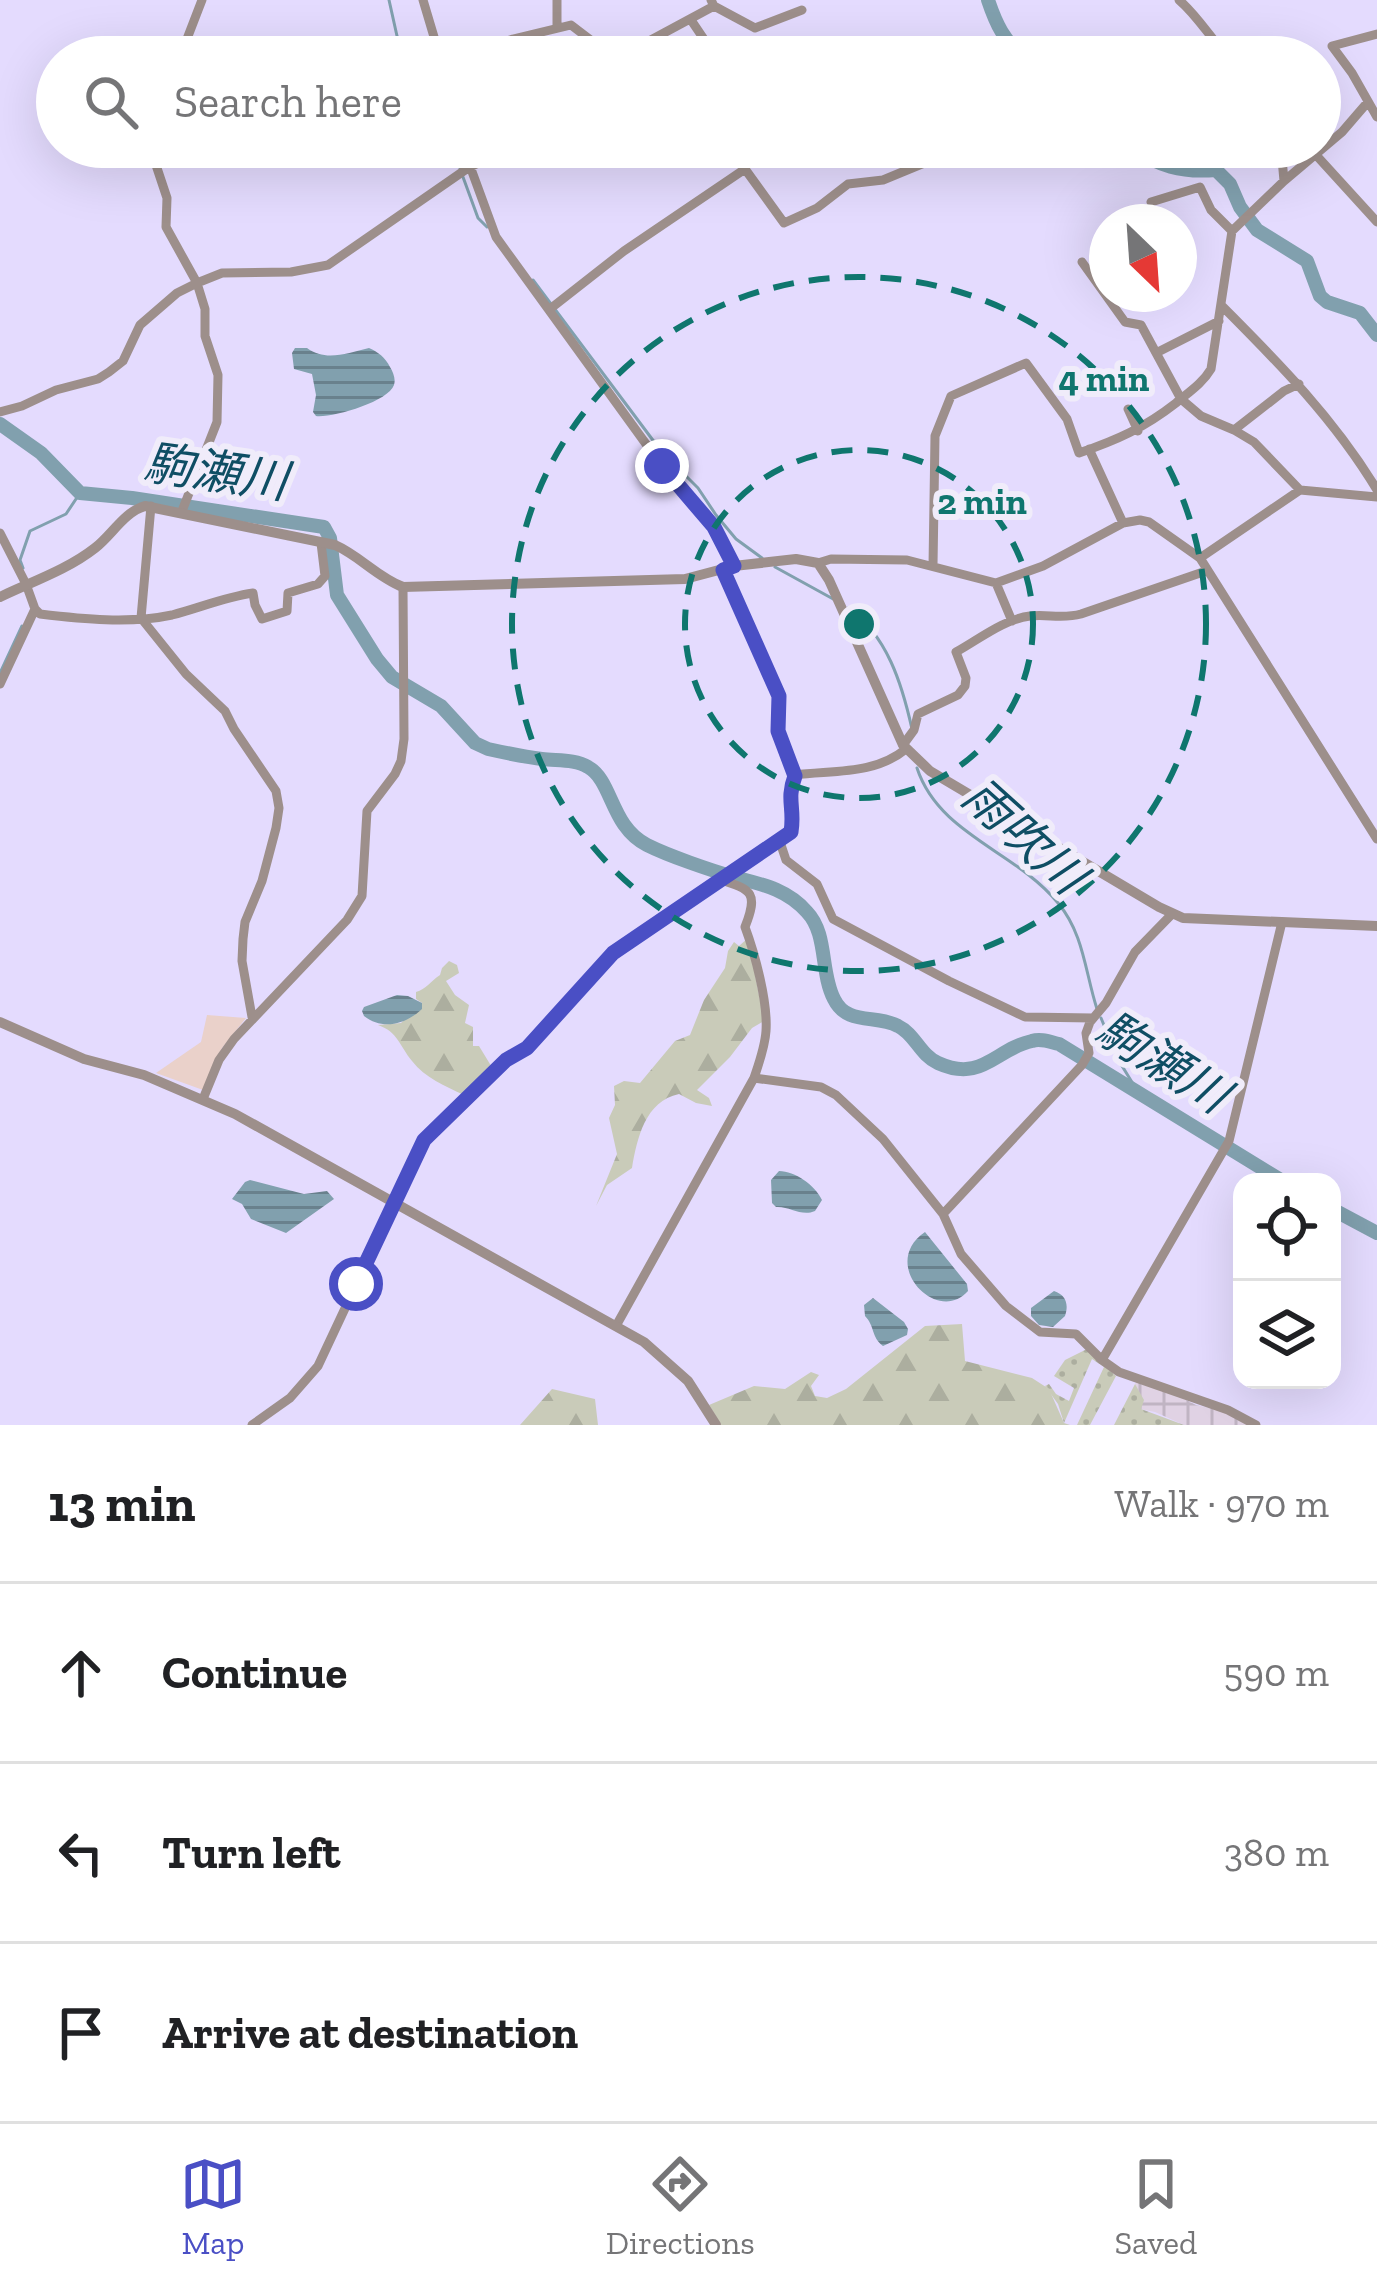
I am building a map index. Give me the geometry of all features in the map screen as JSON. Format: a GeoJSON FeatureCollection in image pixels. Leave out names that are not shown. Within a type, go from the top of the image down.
{"type":"FeatureCollection","features":[{"type":"Feature","properties":{"kind":"street"},"geometry":{"type":"LineString","coordinates":[[188,36],[202,0]]}},
{"type":"Feature","properties":{"kind":"street"},"geometry":{"type":"LineString","coordinates":[[423,0],[434,36]]}},
{"type":"Feature","properties":{"kind":"street"},"geometry":{"type":"LineString","coordinates":[[557,0],[557,26]]}},
{"type":"Feature","properties":{"kind":"street"},"geometry":{"type":"LineString","coordinates":[[1179,0],[1210,36]]}},
{"type":"Feature","properties":{"kind":"street"},"geometry":{"type":"LineString","coordinates":[[659,36],[713,3],[751,28],[802,10]]}},
{"type":"Feature","properties":{"kind":"street"},"geometry":{"type":"LineString","coordinates":[[691,20],[702,36]]}},
{"type":"Feature","properties":{"kind":"street"},"geometry":{"type":"LineString","coordinates":[[524,36],[571,25],[585,36]]}},
{"type":"Feature","properties":{"kind":"street"},"geometry":{"type":"LineString","coordinates":[[1341,44],[1377,34]]}},
{"type":"Feature","properties":{"kind":"street"},"geometry":{"type":"LineString","coordinates":[[1341,58],[1377,117]]}},
{"type":"Feature","properties":{"kind":"street"},"geometry":{"type":"LineString","coordinates":[[1341,132],[1367,103]]}},
{"type":"Feature","properties":{"kind":"street"},"geometry":{"type":"LineString","coordinates":[[157,168],[167,198],[166,226],[197,283],[206,309],[205,336],[218,375],[217,422],[182,511]]}},
{"type":"Feature","properties":{"kind":"street"},"geometry":{"type":"LineString","coordinates":[[0,412],[110,372],[123,361],[140,325],[164,302],[197,283],[222,273],[291,272],[328,265],[469,168],[496,237],[662,466],[714,527],[779,696],[778,731],[795,776],[789,792],[791,832],[613,953],[527,1048],[506,1060],[424,1140],[318,1366],[290,1398],[252,1425]]}},
{"type":"Feature","properties":{"kind":"street"},"geometry":{"type":"LineString","coordinates":[[550,309],[624,251],[745,169],[784,223],[817,208],[848,184],[883,180],[912,168]]}},
{"type":"Feature","properties":{"kind":"street"},"geometry":{"type":"LineString","coordinates":[[1283,168],[1285,181]]}},
{"type":"Feature","properties":{"kind":"street"},"geometry":{"type":"LineString","coordinates":[[933,566],[935,436],[951,396],[1026,363],[1067,419],[1079,453],[1138,431],[1205,379],[1211,369],[1232,231],[1300,168]]}},
{"type":"Feature","properties":{"kind":"street"},"geometry":{"type":"LineString","coordinates":[[1328,168],[1377,222]]}},
{"type":"Feature","properties":{"kind":"street"},"geometry":{"type":"LineString","coordinates":[[1151,202],[1201,187],[1210,210],[1232,231]]}},
{"type":"Feature","properties":{"kind":"street"},"geometry":{"type":"LineString","coordinates":[[1082,262],[1089,270]]}},
{"type":"Feature","properties":{"kind":"street"},"geometry":{"type":"LineString","coordinates":[[1221,305],[1299,383],[1355,452],[1377,493]]}},
{"type":"Feature","properties":{"kind":"street"},"geometry":{"type":"LineString","coordinates":[[1119,312],[1125,322],[1142,326],[1181,399],[1267,454],[1300,490]]}},
{"type":"Feature","properties":{"kind":"street"},"geometry":{"type":"LineString","coordinates":[[1156,353],[1219,321]]}},
{"type":"Feature","properties":{"kind":"street"},"geometry":{"type":"LineString","coordinates":[[1234,430],[1299,383]]}},
{"type":"Feature","properties":{"kind":"street"},"geometry":{"type":"LineString","coordinates":[[1128,409],[1138,431]]}},
{"type":"Feature","properties":{"kind":"street"},"geometry":{"type":"LineString","coordinates":[[1089,449],[1124,523]]}},
{"type":"Feature","properties":{"kind":"street"},"geometry":{"type":"LineString","coordinates":[[1200,558],[1300,490],[1377,493]]}},
{"type":"Feature","properties":{"kind":"street"},"geometry":{"type":"LineString","coordinates":[[151,506],[141,618],[176,663],[225,711],[275,791],[279,808],[262,881],[245,922],[242,962],[252,1017]]}},
{"type":"Feature","properties":{"kind":"street"},"geometry":{"type":"LineString","coordinates":[[0,597],[77,560],[96,548],[132,510],[151,506],[327,544],[353,553],[390,582],[403,586],[686,579],[756,562],[858,558],[907,560],[996,583],[1043,566],[1124,523],[1140,520],[1200,558],[1377,839]]}},
{"type":"Feature","properties":{"kind":"street"},"geometry":{"type":"LineString","coordinates":[[0,532],[34,610],[88,619],[167,616],[253,593],[262,619],[287,611],[288,593],[319,584],[325,576],[327,544]]}},
{"type":"Feature","properties":{"kind":"street"},"geometry":{"type":"LineString","coordinates":[[818,563],[921,764],[1172,914],[1195,920],[1377,926]]}},
{"type":"Feature","properties":{"kind":"street"},"geometry":{"type":"LineString","coordinates":[[795,776],[869,769],[889,761],[908,744],[918,714],[965,686],[956,652],[1012,621],[1032,615],[1081,614],[1206,571]]}},
{"type":"Feature","properties":{"kind":"street"},"geometry":{"type":"LineString","coordinates":[[996,583],[1012,621]]}},
{"type":"Feature","properties":{"kind":"street"},"geometry":{"type":"LineString","coordinates":[[203,1099],[226,1050],[347,920],[362,896],[369,806],[394,774],[404,740],[403,586]]}},
{"type":"Feature","properties":{"kind":"street"},"geometry":{"type":"LineString","coordinates":[[0,684],[34,610]]}},
{"type":"Feature","properties":{"kind":"street"},"geometry":{"type":"LineString","coordinates":[[780,842],[786,860],[817,884],[833,919],[1025,1017],[1097,1014]]}},
{"type":"Feature","properties":{"kind":"street"},"geometry":{"type":"LineString","coordinates":[[616,1326],[754,1078],[767,1028],[746,927],[752,898],[726,876]]}},
{"type":"Feature","properties":{"kind":"street"},"geometry":{"type":"LineString","coordinates":[[943,1214],[1084,1061],[1089,1053],[1086,1033],[1097,1014],[1135,952],[1172,914]]}},
{"type":"Feature","properties":{"kind":"street"},"geometry":{"type":"LineString","coordinates":[[1102,1360],[1229,1141],[1282,922]]}},
{"type":"Feature","properties":{"kind":"street"},"geometry":{"type":"LineString","coordinates":[[0,1022],[84,1059],[144,1075],[203,1099],[616,1326],[680,1372],[716,1425]]}},
{"type":"Feature","properties":{"kind":"street"},"geometry":{"type":"LineString","coordinates":[[754,1078],[821,1087],[836,1095],[884,1139],[943,1214],[961,1254],[1006,1306],[1040,1333],[1076,1334],[1119,1372],[1228,1410],[1256,1425]]}},
{"type":"Feature","properties":{"kind":"shaded area"},"geometry":{"type":"Polygon","coordinates":[[[207,1015],[246,1018],[222,1048],[203,1090],[156,1073],[201,1042],[207,1015]]]}},
{"type":"Feature","properties":{"kind":"shaded area"},"geometry":{"type":"Polygon","coordinates":[[[1137,1381],[1252,1425],[1184,1425],[1140,1409],[1137,1381]]]}},
{"type":"Feature","properties":{"kind":"green space"},"geometry":{"type":"Polygon","coordinates":[[[748,938],[764,1021],[752,1028],[697,1090],[712,1106],[679,1094],[658,1104],[640,1134],[632,1168],[607,1185],[596,1206],[617,1154],[609,1118],[615,1105],[614,1086],[624,1081],[640,1083],[675,1041],[690,1035],[704,1000],[725,968],[728,951],[734,942],[739,946],[748,938]]]}},
{"type":"Feature","properties":{"kind":"green space"},"geometry":{"type":"Polygon","coordinates":[[[449,961],[459,973],[446,981],[469,1005],[465,1023],[473,1027],[473,1046],[479,1046],[493,1069],[464,1095],[423,1072],[394,1035],[378,1025],[401,1023],[422,1003],[416,992],[440,975],[449,961]]]}},
{"type":"Feature","properties":{"kind":"green space"},"geometry":{"type":"Polygon","coordinates":[[[962,1324],[965,1361],[1032,1378],[1049,1389],[1064,1423],[1070,1425],[721,1425],[709,1405],[754,1386],[785,1389],[811,1372],[819,1375],[811,1386],[815,1396],[827,1398],[846,1389],[925,1326],[962,1324]]]}},
{"type":"Feature","properties":{"kind":"green space"},"geometry":{"type":"Polygon","coordinates":[[[1087,1349],[1116,1376],[1090,1425],[1077,1425],[1104,1367],[1092,1359],[1064,1423],[1045,1386],[1049,1384],[1069,1401],[1074,1388],[1054,1376],[1065,1360],[1087,1349]]]}},
{"type":"Feature","properties":{"kind":"green space"},"geometry":{"type":"Polygon","coordinates":[[[1135,1384],[1144,1400],[1141,1409],[1184,1425],[1114,1425],[1135,1384]]]}},
{"type":"Feature","properties":{"kind":"green space"},"geometry":{"type":"Polygon","coordinates":[[[552,1389],[595,1399],[598,1425],[520,1425],[552,1389]]]}},
{"type":"Feature","properties":{"kind":"water"},"geometry":{"type":"Polygon","coordinates":[[[295,348],[329,355],[369,348],[388,363],[394,385],[371,403],[316,416],[312,374],[294,369],[295,348]]]}},
{"type":"Feature","properties":{"kind":"water"},"geometry":{"type":"Polygon","coordinates":[[[397,995],[422,1003],[422,1009],[394,1024],[364,1016],[364,1007],[397,995]]]}},
{"type":"Feature","properties":{"kind":"water"},"geometry":{"type":"Polygon","coordinates":[[[779,1171],[798,1176],[815,1189],[822,1200],[815,1211],[800,1212],[772,1203],[771,1180],[779,1171]]]}},
{"type":"Feature","properties":{"kind":"water"},"geometry":{"type":"Polygon","coordinates":[[[250,1180],[304,1194],[327,1191],[334,1199],[286,1233],[251,1219],[242,1204],[232,1199],[250,1180]]]}},
{"type":"Feature","properties":{"kind":"water"},"geometry":{"type":"Polygon","coordinates":[[[925,1232],[967,1284],[968,1291],[955,1300],[928,1296],[910,1274],[912,1245],[925,1232]]]}},
{"type":"Feature","properties":{"kind":"water"},"geometry":{"type":"Polygon","coordinates":[[[1054,1291],[1066,1300],[1065,1316],[1053,1327],[1039,1325],[1031,1308],[1054,1291]]]}},
{"type":"Feature","properties":{"kind":"water"},"geometry":{"type":"Polygon","coordinates":[[[873,1298],[904,1322],[907,1335],[883,1346],[879,1343],[865,1316],[864,1305],[873,1298]]]}},
{"type":"Feature","properties":{"kind":"waterway","name":"雨吹川"},"geometry":{"type":"LineString","coordinates":[[389,0],[397,36]]}},
{"type":"Feature","properties":{"kind":"waterway"},"geometry":{"type":"LineString","coordinates":[[988,0],[1005,36]]}},
{"type":"Feature","properties":{"kind":"waterway"},"geometry":{"type":"LineString","coordinates":[[1178,168],[1216,170],[1230,184],[1257,230],[1307,261],[1320,296],[1360,313],[1377,335]]}},
{"type":"Feature","properties":{"kind":"waterway","name":"雨吹川"},"geometry":{"type":"LineString","coordinates":[[463,177],[478,218],[487,227]]}},
{"type":"Feature","properties":{"kind":"waterway","name":"雨吹川"},"geometry":{"type":"LineString","coordinates":[[533,280],[661,451],[698,488],[736,539],[762,558]]}},
{"type":"Feature","properties":{"kind":"waterway","name":"駒瀬川"},"geometry":{"type":"LineString","coordinates":[[0,424],[41,453],[80,493],[324,527],[330,538],[337,595],[392,677],[441,706],[475,743],[488,749],[588,767],[603,782],[626,827],[647,845],[791,898],[814,921],[830,988],[846,1013],[898,1026],[932,1059],[953,1068],[977,1067],[1035,1040],[1059,1044],[1269,1173]]}},
{"type":"Feature","properties":{"kind":"waterway"},"geometry":{"type":"LineString","coordinates":[[23,568],[20,560],[30,531],[66,514],[80,493]]}},
{"type":"Feature","properties":{"kind":"waterway","name":"雨吹川"},"geometry":{"type":"LineString","coordinates":[[775,567],[835,600]]}},
{"type":"Feature","properties":{"kind":"waterway","name":"雨吹川"},"geometry":{"type":"LineString","coordinates":[[848,608],[883,646],[898,678],[912,729]]}},
{"type":"Feature","properties":{"kind":"waterway"},"geometry":{"type":"LineString","coordinates":[[0,673],[22,626]]}},
{"type":"Feature","properties":{"kind":"waterway","name":"雨吹川"},"geometry":{"type":"LineString","coordinates":[[917,768],[942,810],[1041,885],[1067,915],[1079,940],[1097,1009]]}},
{"type":"Feature","properties":{"kind":"waterway","name":"雨吹川"},"geometry":{"type":"LineString","coordinates":[[1101,1018],[1138,1092]]}},
{"type":"Feature","properties":{"kind":"waterway","name":"駒瀬川"},"geometry":{"type":"LineString","coordinates":[[1341,1214],[1377,1233]]}},
{"type":"Feature","properties":{"kind":"route"},"geometry":{"type":"LineString","coordinates":[[356,1284],[424,1140],[464,1098],[538,1038],[613,953],[791,832],[789,792],[795,776],[778,731],[779,696],[723,570],[734,566],[714,527],[662,466]]}}]}
